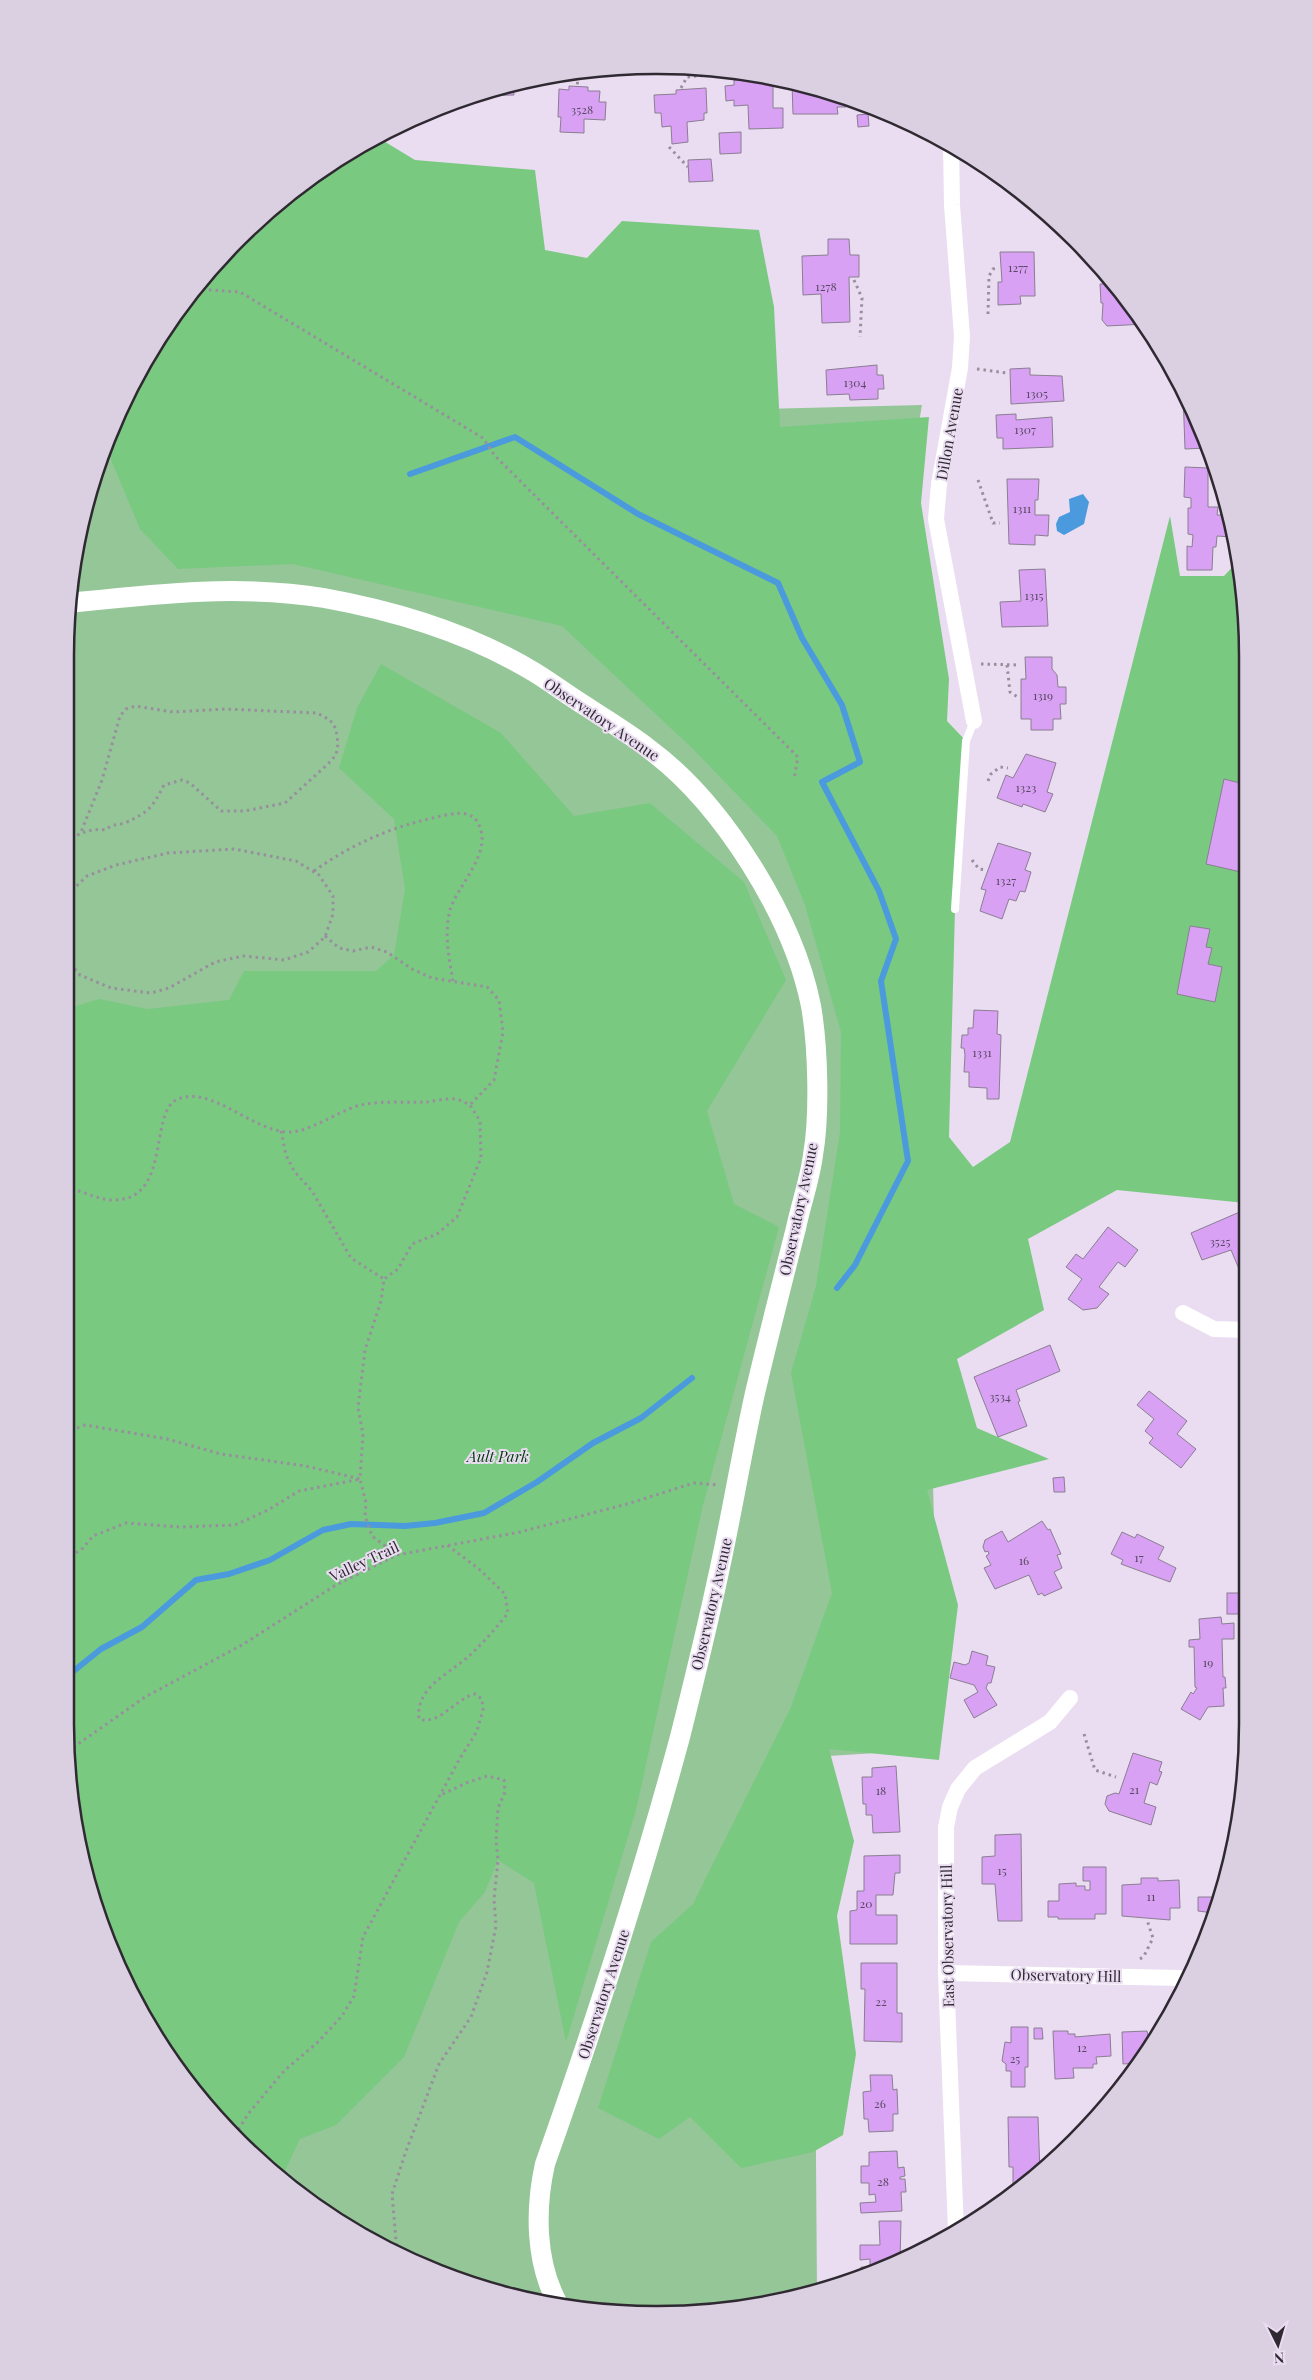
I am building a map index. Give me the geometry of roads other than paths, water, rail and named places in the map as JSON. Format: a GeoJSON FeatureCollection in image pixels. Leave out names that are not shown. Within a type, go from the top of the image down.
{"type":"FeatureCollection","features":[{"type":"Feature","properties":{"kind":"street","name":"Dillon Avenue"},"geometry":{"type":"LineString","coordinates":[[952,154],[952,205],[962,336],[960,368],[940,484],[936,519],[974,721]]}},
{"type":"Feature","properties":{"kind":"street","name":"Observatory Avenue"},"geometry":{"type":"LineString","coordinates":[[77,602],[180,591],[255,591],[320,598],[375,609],[429,625],[481,646],[532,670],[650,749],[698,795],[728,830],[754,869],[776,910],[798,962],[811,1007],[817,1082],[814,1154],[754,1398],[718,1580],[685,1715],[643,1868],[593,2026],[545,2164],[541,2183],[538,2212],[539,2241],[545,2270],[555,2297]]}},
{"type":"Feature","properties":{"kind":"street"},"geometry":{"type":"LineString","coordinates":[[1183,1314],[1214,1329],[1239,1330]]}},
{"type":"Feature","properties":{"kind":"street","name":"East Observatory Hill"},"geometry":{"type":"LineString","coordinates":[[956,2223],[946,1973],[946,1827],[950,1807],[958,1789],[975,1768],[1050,1722],[1070,1698]]}},
{"type":"Feature","properties":{"kind":"street","name":"Observatory Hill"},"geometry":{"type":"LineString","coordinates":[[946,1973],[1180,1978]]}},
{"type":"Feature","properties":{"kind":"lane"},"geometry":{"type":"LineString","coordinates":[[955,909],[966,741],[974,721]]}},
{"type":"Feature","properties":{"kind":"water"},"geometry":{"type":"Polygon","coordinates":[[[1083,494],[1089,502],[1084,524],[1064,535],[1057,531],[1056,524],[1059,517],[1070,512],[1069,499],[1083,494]]]}},
{"type":"Feature","properties":{"kind":"waterway"},"geometry":{"type":"LineString","coordinates":[[410,474],[515,437],[638,514],[778,583],[802,638],[842,705],[860,762],[822,782],[879,891],[896,939],[881,981],[908,1161],[855,1265],[837,1288]]}},
{"type":"Feature","properties":{"kind":"waterway"},"geometry":{"type":"LineString","coordinates":[[74,1671],[101,1649],[142,1627],[196,1580],[229,1574],[270,1560],[323,1530],[351,1524],[405,1526],[435,1523],[484,1513],[537,1482],[593,1443],[641,1418],[692,1378]]}},
{"type":"Feature","properties":{"kind":"park label","name":"Ault Park"},"geometry":{"type":"Point","coordinates":[498,1456]}}]}
